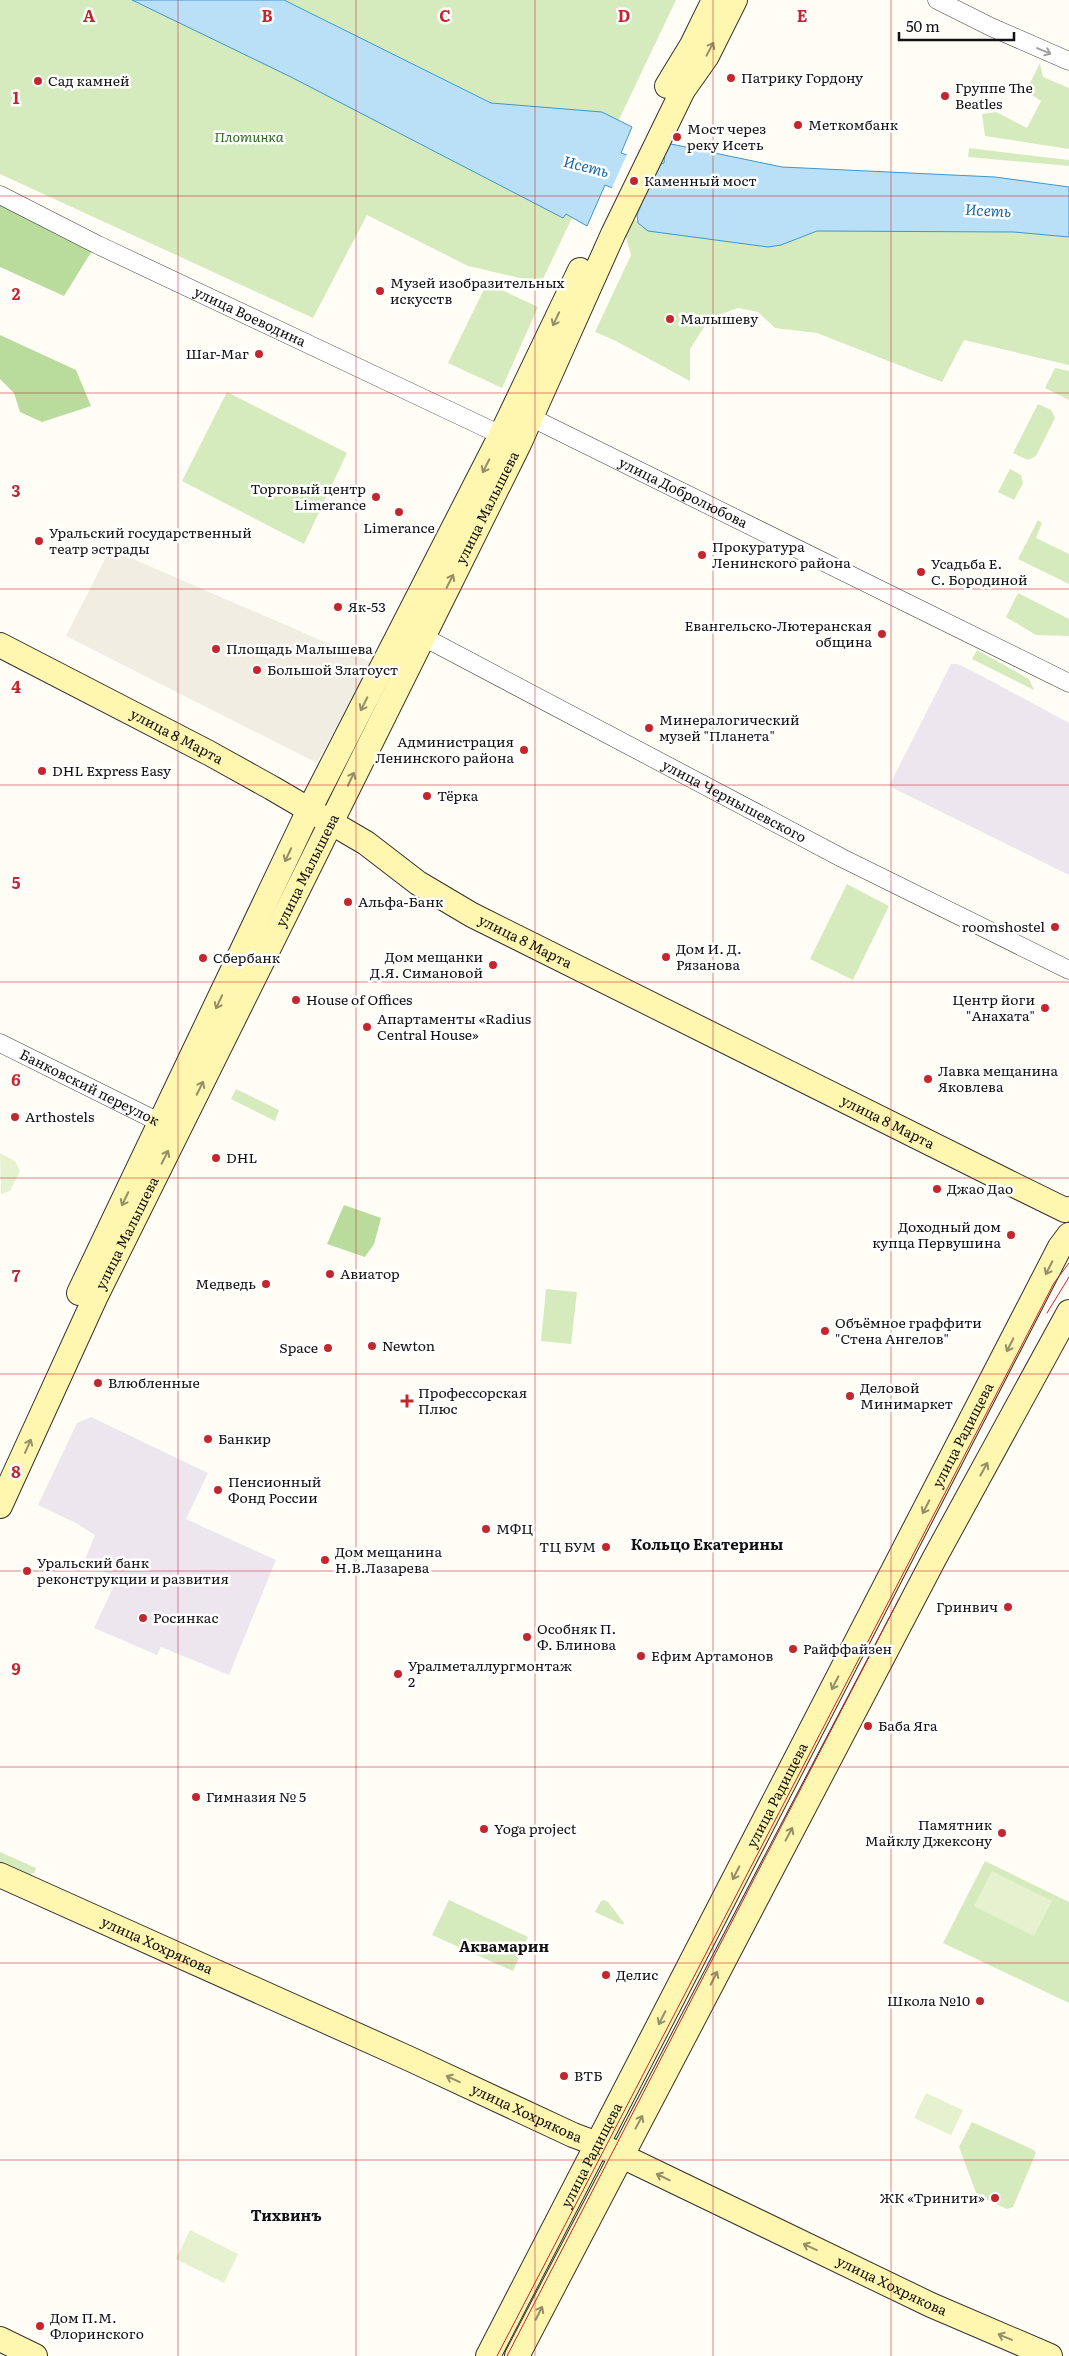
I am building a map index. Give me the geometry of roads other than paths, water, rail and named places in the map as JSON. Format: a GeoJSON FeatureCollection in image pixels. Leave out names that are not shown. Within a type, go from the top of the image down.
{"type":"FeatureCollection","features":[{"type":"Feature","properties":{"kind":"main road"},"geometry":{"type":"LineString","coordinates":[[656,129],[666,89],[692,45],[714,0]]}},
{"type":"Feature","properties":{"kind":"main road"},"geometry":{"type":"LineString","coordinates":[[656,129],[707,56],[735,0]]}},
{"type":"Feature","properties":{"kind":"main road","name":"улица Малышева"},"geometry":{"type":"LineString","coordinates":[[0,1506],[95,1298],[309,810],[413,632],[522,414],[656,129]]}},
{"type":"Feature","properties":{"kind":"main road","name":"улица Малышева"},"geometry":{"type":"LineString","coordinates":[[0,1466],[78,1295],[170,1127],[331,823],[413,632],[501,435],[522,414]]}},
{"type":"Feature","properties":{"kind":"main road","name":"улица 8 Марта"},"geometry":{"type":"LineString","coordinates":[[0,645],[209,753],[309,810],[366,843],[418,883],[472,915],[1068,1212]]}},
{"type":"Feature","properties":{"kind":"main road","name":"улица Радищева"},"geometry":{"type":"LineString","coordinates":[[488,2356],[1060,1247],[1069,1235]]}},
{"type":"Feature","properties":{"kind":"main road","name":"улица Радищева"},"geometry":{"type":"LineString","coordinates":[[516,2356],[938,1551],[1069,1312]]}},
{"type":"Feature","properties":{"kind":"main road","name":"улица Хохрякова"},"geometry":{"type":"LineString","coordinates":[[0,1875],[597,2144],[931,2305],[1050,2356]]}},
{"type":"Feature","properties":{"kind":"main road"},"geometry":{"type":"LineString","coordinates":[[0,2339],[35,2356]]}},
{"type":"Feature","properties":{"kind":"street"},"geometry":{"type":"LineString","coordinates":[[937,0],[991,27],[1069,61]]}},
{"type":"Feature","properties":{"kind":"street","name":"улица Воеводина"},"geometry":{"type":"LineString","coordinates":[[0,195],[98,245],[501,435]]}},
{"type":"Feature","properties":{"kind":"street","name":"улица Добролюбова"},"geometry":{"type":"LineString","coordinates":[[522,414],[1069,683]]}},
{"type":"Feature","properties":{"kind":"street","name":"улица Чернышевского"},"geometry":{"type":"LineString","coordinates":[[413,632],[842,858],[1069,970]]}},
{"type":"Feature","properties":{"kind":"street","name":"Банковский переулок"},"geometry":{"type":"LineString","coordinates":[[0,1043],[170,1127]]}},
{"type":"Feature","properties":{"kind":"water","name":"Исеть"},"geometry":{"type":"Polygon","coordinates":[[[132,0],[284,0],[491,103],[602,112],[632,127],[621,153],[657,165],[664,163],[665,148],[671,144],[782,167],[995,177],[1069,187],[1069,237],[1014,232],[817,231],[781,245],[768,247],[648,231],[638,223],[637,215],[643,200],[605,185],[587,226],[566,214],[563,218],[291,77],[132,0]]]}},
{"type":"Feature","properties":{"kind":"tram line"},"geometry":{"type":"LineString","coordinates":[[497,2356],[1054,1283],[1069,1263]]}},
{"type":"Feature","properties":{"kind":"tram line"},"geometry":{"type":"LineString","coordinates":[[1047,1313],[1069,1277]]}},
{"type":"Feature","properties":{"kind":"tram line"},"geometry":{"type":"LineString","coordinates":[[507,2356],[899,1599]]}},
{"type":"Feature","properties":{"kind":"place","name":"Патрику Гордону"},"geometry":{"type":"Point","coordinates":[731,78]}},
{"type":"Feature","properties":{"kind":"place","name":"Сад камней"},"geometry":{"type":"Point","coordinates":[38,81]}},
{"type":"Feature","properties":{"kind":"place","name":"Группе The Beatles"},"geometry":{"type":"Point","coordinates":[945,96]}},
{"type":"Feature","properties":{"kind":"place","name":"Меткомбанк"},"geometry":{"type":"Point","coordinates":[798,125]}},
{"type":"Feature","properties":{"kind":"place","name":"Мост через реку Исеть"},"geometry":{"type":"Point","coordinates":[677,137]}},
{"type":"Feature","properties":{"kind":"place","name":"Каменный мост"},"geometry":{"type":"Point","coordinates":[634,181]}},
{"type":"Feature","properties":{"kind":"place","name":"Музей изобразительных искусств"},"geometry":{"type":"Point","coordinates":[380,291]}},
{"type":"Feature","properties":{"kind":"place","name":"Малышеву"},"geometry":{"type":"Point","coordinates":[670,319]}},
{"type":"Feature","properties":{"kind":"place","name":"Шаг-Маг"},"geometry":{"type":"Point","coordinates":[259,354]}},
{"type":"Feature","properties":{"kind":"place","name":"Торговый центр Limerance"},"geometry":{"type":"Point","coordinates":[376,497]}},
{"type":"Feature","properties":{"kind":"place","name":"Limerance"},"geometry":{"type":"Point","coordinates":[399,512]}},
{"type":"Feature","properties":{"kind":"place","name":"Уральский государственный театр эстрады"},"geometry":{"type":"Point","coordinates":[39,541]}},
{"type":"Feature","properties":{"kind":"place","name":"Прокуратура Ленинского района"},"geometry":{"type":"Point","coordinates":[702,555]}},
{"type":"Feature","properties":{"kind":"place","name":"Усадьба Е. С. Бородиной"},"geometry":{"type":"Point","coordinates":[921,572]}},
{"type":"Feature","properties":{"kind":"place","name":"Як-53"},"geometry":{"type":"Point","coordinates":[338,607]}},
{"type":"Feature","properties":{"kind":"place","name":"Евангельско-Лютеранская община"},"geometry":{"type":"Point","coordinates":[882,634]}},
{"type":"Feature","properties":{"kind":"place","name":"Площадь Малышева"},"geometry":{"type":"Point","coordinates":[216,649]}},
{"type":"Feature","properties":{"kind":"place","name":"Большой Златоуст"},"geometry":{"type":"Point","coordinates":[257,670]}},
{"type":"Feature","properties":{"kind":"place","name":"Минералогический музей \"Планета\""},"geometry":{"type":"Point","coordinates":[649,728]}},
{"type":"Feature","properties":{"kind":"place","name":"Администрация Ленинского района"},"geometry":{"type":"Point","coordinates":[524,750]}},
{"type":"Feature","properties":{"kind":"place","name":"DHL Express Easy"},"geometry":{"type":"Point","coordinates":[42,771]}},
{"type":"Feature","properties":{"kind":"place","name":"Тёрка"},"geometry":{"type":"Point","coordinates":[427,796]}},
{"type":"Feature","properties":{"kind":"place","name":"Альфа-Банк"},"geometry":{"type":"Point","coordinates":[348,902]}},
{"type":"Feature","properties":{"kind":"place","name":"roomshostel"},"geometry":{"type":"Point","coordinates":[1055,927]}},
{"type":"Feature","properties":{"kind":"place","name":"Дом И. Д. Рязанова"},"geometry":{"type":"Point","coordinates":[666,957]}},
{"type":"Feature","properties":{"kind":"place","name":"Сбербанк"},"geometry":{"type":"Point","coordinates":[203,958]}},
{"type":"Feature","properties":{"kind":"place","name":"Дом мещанки Д.Я. Симановой"},"geometry":{"type":"Point","coordinates":[493,965]}},
{"type":"Feature","properties":{"kind":"place","name":"House of Offices"},"geometry":{"type":"Point","coordinates":[296,1000]}},
{"type":"Feature","properties":{"kind":"place","name":"Центр йоги \"Анахата\""},"geometry":{"type":"Point","coordinates":[1045,1008]}},
{"type":"Feature","properties":{"kind":"place","name":"Апартаменты «Radius Central House»"},"geometry":{"type":"Point","coordinates":[367,1027]}},
{"type":"Feature","properties":{"kind":"place","name":"Лавка мещанина Яковлева"},"geometry":{"type":"Point","coordinates":[928,1079]}},
{"type":"Feature","properties":{"kind":"place","name":"Arthostels"},"geometry":{"type":"Point","coordinates":[15,1117]}},
{"type":"Feature","properties":{"kind":"place","name":"DHL"},"geometry":{"type":"Point","coordinates":[216,1158]}},
{"type":"Feature","properties":{"kind":"place","name":"Джао Дао"},"geometry":{"type":"Point","coordinates":[937,1189]}},
{"type":"Feature","properties":{"kind":"place","name":"Доходный дом купца Первушина"},"geometry":{"type":"Point","coordinates":[1011,1235]}},
{"type":"Feature","properties":{"kind":"place","name":"Авиатор"},"geometry":{"type":"Point","coordinates":[330,1274]}},
{"type":"Feature","properties":{"kind":"place","name":"Медведь"},"geometry":{"type":"Point","coordinates":[266,1284]}},
{"type":"Feature","properties":{"kind":"place","name":"Объёмное граффити \"Стена Ангелов\""},"geometry":{"type":"Point","coordinates":[825,1331]}},
{"type":"Feature","properties":{"kind":"place","name":"Newton"},"geometry":{"type":"Point","coordinates":[372,1346]}},
{"type":"Feature","properties":{"kind":"place","name":"Space"},"geometry":{"type":"Point","coordinates":[328,1348]}},
{"type":"Feature","properties":{"kind":"place","name":"Влюбленные"},"geometry":{"type":"Point","coordinates":[98,1383]}},
{"type":"Feature","properties":{"kind":"place","name":"Деловой Минимаркет"},"geometry":{"type":"Point","coordinates":[850,1396]}},
{"type":"Feature","properties":{"kind":"place","name":"Профессорская Плюс"},"geometry":{"type":"Point","coordinates":[407,1401]}},
{"type":"Feature","properties":{"kind":"place","name":"Банкир"},"geometry":{"type":"Point","coordinates":[208,1439]}},
{"type":"Feature","properties":{"kind":"place","name":"Пенсионный Фонд России"},"geometry":{"type":"Point","coordinates":[218,1490]}},
{"type":"Feature","properties":{"kind":"place","name":"МФЦ"},"geometry":{"type":"Point","coordinates":[486,1529]}},
{"type":"Feature","properties":{"kind":"place","name":"ТЦ БУМ"},"geometry":{"type":"Point","coordinates":[606,1547]}},
{"type":"Feature","properties":{"kind":"place","name":"Дом мещанина Н.В.Лазарева"},"geometry":{"type":"Point","coordinates":[325,1560]}},
{"type":"Feature","properties":{"kind":"place","name":"Уральский банк реконструкции и развития"},"geometry":{"type":"Point","coordinates":[27,1571]}},
{"type":"Feature","properties":{"kind":"place","name":"Гринвич"},"geometry":{"type":"Point","coordinates":[1008,1607]}},
{"type":"Feature","properties":{"kind":"place","name":"Росинкас"},"geometry":{"type":"Point","coordinates":[143,1618]}},
{"type":"Feature","properties":{"kind":"place","name":"Особняк П. Ф. Блинова"},"geometry":{"type":"Point","coordinates":[527,1637]}},
{"type":"Feature","properties":{"kind":"place","name":"Райффайзен"},"geometry":{"type":"Point","coordinates":[793,1649]}},
{"type":"Feature","properties":{"kind":"place","name":"Ефим Артамонов"},"geometry":{"type":"Point","coordinates":[641,1656]}},
{"type":"Feature","properties":{"kind":"place","name":"Уралметаллургмонтаж 2"},"geometry":{"type":"Point","coordinates":[398,1674]}},
{"type":"Feature","properties":{"kind":"place","name":"Баба Яга"},"geometry":{"type":"Point","coordinates":[868,1726]}},
{"type":"Feature","properties":{"kind":"place","name":"Гимназия № 5"},"geometry":{"type":"Point","coordinates":[196,1797]}},
{"type":"Feature","properties":{"kind":"place","name":"Yoga projeсt"},"geometry":{"type":"Point","coordinates":[484,1829]}},
{"type":"Feature","properties":{"kind":"place","name":"Памятник Майклу Джексону"},"geometry":{"type":"Point","coordinates":[1002,1833]}},
{"type":"Feature","properties":{"kind":"place","name":"Делис"},"geometry":{"type":"Point","coordinates":[606,1975]}},
{"type":"Feature","properties":{"kind":"place","name":"Школа №10"},"geometry":{"type":"Point","coordinates":[980,2001]}},
{"type":"Feature","properties":{"kind":"place","name":"ВТБ"},"geometry":{"type":"Point","coordinates":[564,2076]}},
{"type":"Feature","properties":{"kind":"place","name":"ЖК «Тринити»"},"geometry":{"type":"Point","coordinates":[995,2198]}},
{"type":"Feature","properties":{"kind":"place","name":"Дом П.М. Флоринского"},"geometry":{"type":"Point","coordinates":[40,2326]}},
{"type":"Feature","properties":{"kind":"district","name":"Кольцо Екатерины"},"geometry":{"type":"Point","coordinates":[707,1545]}},
{"type":"Feature","properties":{"kind":"district","name":"Аквамарин"},"geometry":{"type":"Point","coordinates":[504,1947]}},
{"type":"Feature","properties":{"kind":"district","name":"Тихвинъ"},"geometry":{"type":"Point","coordinates":[286,2216]}},
{"type":"Feature","properties":{"kind":"park label","name":"Плотинка"},"geometry":{"type":"Point","coordinates":[249,137]}}]}
